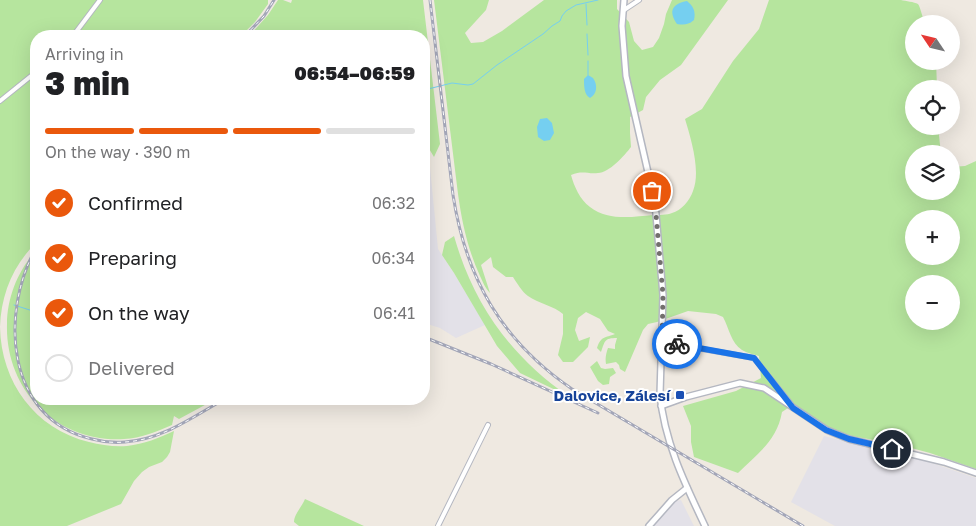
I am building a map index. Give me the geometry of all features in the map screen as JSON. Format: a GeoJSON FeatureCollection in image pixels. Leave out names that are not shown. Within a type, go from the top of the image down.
{"type":"FeatureCollection","features":[{"type":"Feature","properties":{"kind":"street"},"geometry":{"type":"LineString","coordinates":[[78,30],[100,0]]}},
{"type":"Feature","properties":{"kind":"street"},"geometry":{"type":"LineString","coordinates":[[624,0],[623,44],[626,76],[655,203],[663,295],[661,406],[674,458],[705,526]]}},
{"type":"Feature","properties":{"kind":"street"},"geometry":{"type":"LineString","coordinates":[[624,10],[639,0]]}},
{"type":"Feature","properties":{"kind":"street"},"geometry":{"type":"LineString","coordinates":[[0,101],[30,77]]}},
{"type":"Feature","properties":{"kind":"street"},"geometry":{"type":"LineString","coordinates":[[662,342],[754,358],[793,408]]}},
{"type":"Feature","properties":{"kind":"street"},"geometry":{"type":"LineString","coordinates":[[661,406],[686,397],[740,383],[764,388],[826,430],[849,439],[944,462],[976,473]]}},
{"type":"Feature","properties":{"kind":"street"},"geometry":{"type":"LineString","coordinates":[[438,526],[488,425]]}},
{"type":"Feature","properties":{"kind":"street"},"geometry":{"type":"LineString","coordinates":[[649,526],[672,500],[687,488]]}},
{"type":"Feature","properties":{"kind":"shaded area"},"geometry":{"type":"Polygon","coordinates":[[[430,167],[438,249],[485,325],[456,338],[440,328],[430,325],[430,167]]]}},
{"type":"Feature","properties":{"kind":"shaded area"},"geometry":{"type":"Polygon","coordinates":[[[824,436],[932,463],[976,478],[976,526],[835,526],[791,502],[824,436]]]}},
{"type":"Feature","properties":{"kind":"shaded area"},"geometry":{"type":"Polygon","coordinates":[[[681,500],[694,526],[653,526],[675,501],[681,500]]]}},
{"type":"Feature","properties":{"kind":"green space"},"geometry":{"type":"Polygon","coordinates":[[[0,0],[268,0],[268,4],[247,30],[30,30],[30,250],[21,261],[10,281],[3,303],[0,327],[0,0]]]}},
{"type":"Feature","properties":{"kind":"green space"},"geometry":{"type":"Polygon","coordinates":[[[278,0],[291,3],[292,0],[423,0],[427,30],[254,30],[278,0]]]}},
{"type":"Feature","properties":{"kind":"green space"},"geometry":{"type":"Polygon","coordinates":[[[434,0],[489,0],[486,10],[465,33],[471,43],[483,42],[502,31],[544,0],[617,0],[617,9],[629,22],[634,41],[642,50],[653,47],[659,38],[672,0],[728,0],[681,65],[660,80],[646,97],[643,110],[630,117],[631,147],[625,154],[612,167],[602,172],[582,172],[571,175],[578,192],[586,204],[604,214],[620,217],[670,214],[682,208],[692,194],[696,165],[685,119],[702,109],[733,61],[759,29],[769,0],[901,0],[918,4],[922,15],[905,15],[905,70],[936,70],[937,80],[905,80],[905,135],[939,135],[940,145],[905,145],[905,200],[960,200],[960,166],[976,161],[976,469],[930,453],[852,436],[828,428],[794,404],[782,412],[776,431],[771,439],[738,473],[694,457],[691,442],[691,426],[683,406],[736,391],[761,378],[759,356],[738,347],[723,317],[716,314],[688,311],[648,324],[643,330],[625,372],[620,369],[616,362],[606,364],[608,348],[615,349],[617,338],[606,341],[601,352],[597,348],[602,339],[615,334],[608,331],[600,319],[586,312],[578,318],[575,330],[579,341],[590,337],[588,347],[573,362],[563,362],[558,355],[563,334],[563,314],[526,294],[513,277],[506,277],[493,267],[491,257],[481,265],[490,293],[485,287],[476,266],[464,226],[458,194],[434,0]]]}},
{"type":"Feature","properties":{"kind":"green space"},"geometry":{"type":"Polygon","coordinates":[[[430,59],[440,144],[434,157],[430,150],[430,59]]]}},
{"type":"Feature","properties":{"kind":"green space"},"geometry":{"type":"Polygon","coordinates":[[[454,236],[472,284],[496,326],[528,364],[568,396],[520,373],[497,346],[442,255],[445,242],[454,236]]]}},
{"type":"Feature","properties":{"kind":"green space"},"geometry":{"type":"Polygon","coordinates":[[[30,259],[30,396],[15,370],[9,348],[7,324],[11,294],[30,259]]]}},
{"type":"Feature","properties":{"kind":"green space"},"geometry":{"type":"Polygon","coordinates":[[[0,327],[2,347],[14,384],[37,414],[52,426],[70,436],[89,442],[117,446],[145,442],[174,431],[170,452],[167,457],[162,462],[142,472],[134,481],[121,504],[67,526],[0,526],[0,327]]]}},
{"type":"Feature","properties":{"kind":"green space"},"geometry":{"type":"Polygon","coordinates":[[[597,361],[601,368],[613,368],[616,373],[610,377],[609,384],[603,385],[598,381],[590,367],[597,361]]]}},
{"type":"Feature","properties":{"kind":"green space"},"geometry":{"type":"Polygon","coordinates":[[[38,405],[205,405],[179,419],[174,416],[172,425],[148,434],[124,439],[100,438],[77,432],[57,422],[38,405]]]}},
{"type":"Feature","properties":{"kind":"green space"},"geometry":{"type":"Polygon","coordinates":[[[305,499],[364,526],[299,526],[294,522],[294,519],[305,499]]]}},
{"type":"Feature","properties":{"kind":"water"},"geometry":{"type":"Polygon","coordinates":[[[687,1],[694,9],[694,20],[686,24],[677,24],[672,12],[673,9],[678,4],[687,1]]]}},
{"type":"Feature","properties":{"kind":"water"},"geometry":{"type":"Polygon","coordinates":[[[588,75],[593,78],[596,86],[594,94],[590,98],[585,93],[584,87],[584,79],[588,75]]]}},
{"type":"Feature","properties":{"kind":"water"},"geometry":{"type":"Polygon","coordinates":[[[547,118],[552,123],[554,133],[550,140],[544,141],[538,137],[537,127],[540,119],[547,118]]]}},
{"type":"Feature","properties":{"kind":"waterway"},"geometry":{"type":"LineString","coordinates":[[430,88],[452,83],[473,84],[560,21],[566,11],[576,5],[598,0]]}},
{"type":"Feature","properties":{"kind":"waterway"},"geometry":{"type":"LineString","coordinates":[[586,4],[587,25]]}},
{"type":"Feature","properties":{"kind":"waterway"},"geometry":{"type":"LineString","coordinates":[[587,34],[588,55]]}},
{"type":"Feature","properties":{"kind":"waterway"},"geometry":{"type":"LineString","coordinates":[[588,61],[588,75]]}},
{"type":"Feature","properties":{"kind":"waterway"},"geometry":{"type":"LineString","coordinates":[[14,305],[30,310]]}},
{"type":"Feature","properties":{"kind":"railway"},"geometry":{"type":"LineString","coordinates":[[251,30],[264,16],[274,0]]}},
{"type":"Feature","properties":{"kind":"railway"},"geometry":{"type":"LineString","coordinates":[[430,0],[453,195],[459,225],[467,254],[478,281],[491,306],[507,329],[547,370],[572,389],[803,526]]}},
{"type":"Feature","properties":{"kind":"railway"},"geometry":{"type":"LineString","coordinates":[[30,262],[17,302],[15,331],[18,360],[30,392]]}},
{"type":"Feature","properties":{"kind":"railway"},"geometry":{"type":"LineString","coordinates":[[430,339],[491,364],[598,413]]}},
{"type":"Feature","properties":{"kind":"railway"},"geometry":{"type":"LineString","coordinates":[[38,405],[41,410],[63,428],[92,439],[117,442],[152,437],[177,426],[214,405]]}},
{"type":"Feature","properties":{"kind":"way so far"},"geometry":{"type":"LineString","coordinates":[[652,191],[655,203],[663,295],[662,342],[677,344]]}},
{"type":"Feature","properties":{"kind":"place","name":"Dalovice, Zálesí"},"geometry":{"type":"Point","coordinates":[680,395]}},
{"type":"Feature","properties":{"kind":"route"},"geometry":{"type":"LineString","coordinates":[[677,344],[754,358],[793,408],[826,430],[849,439],[892,449]]}}]}
